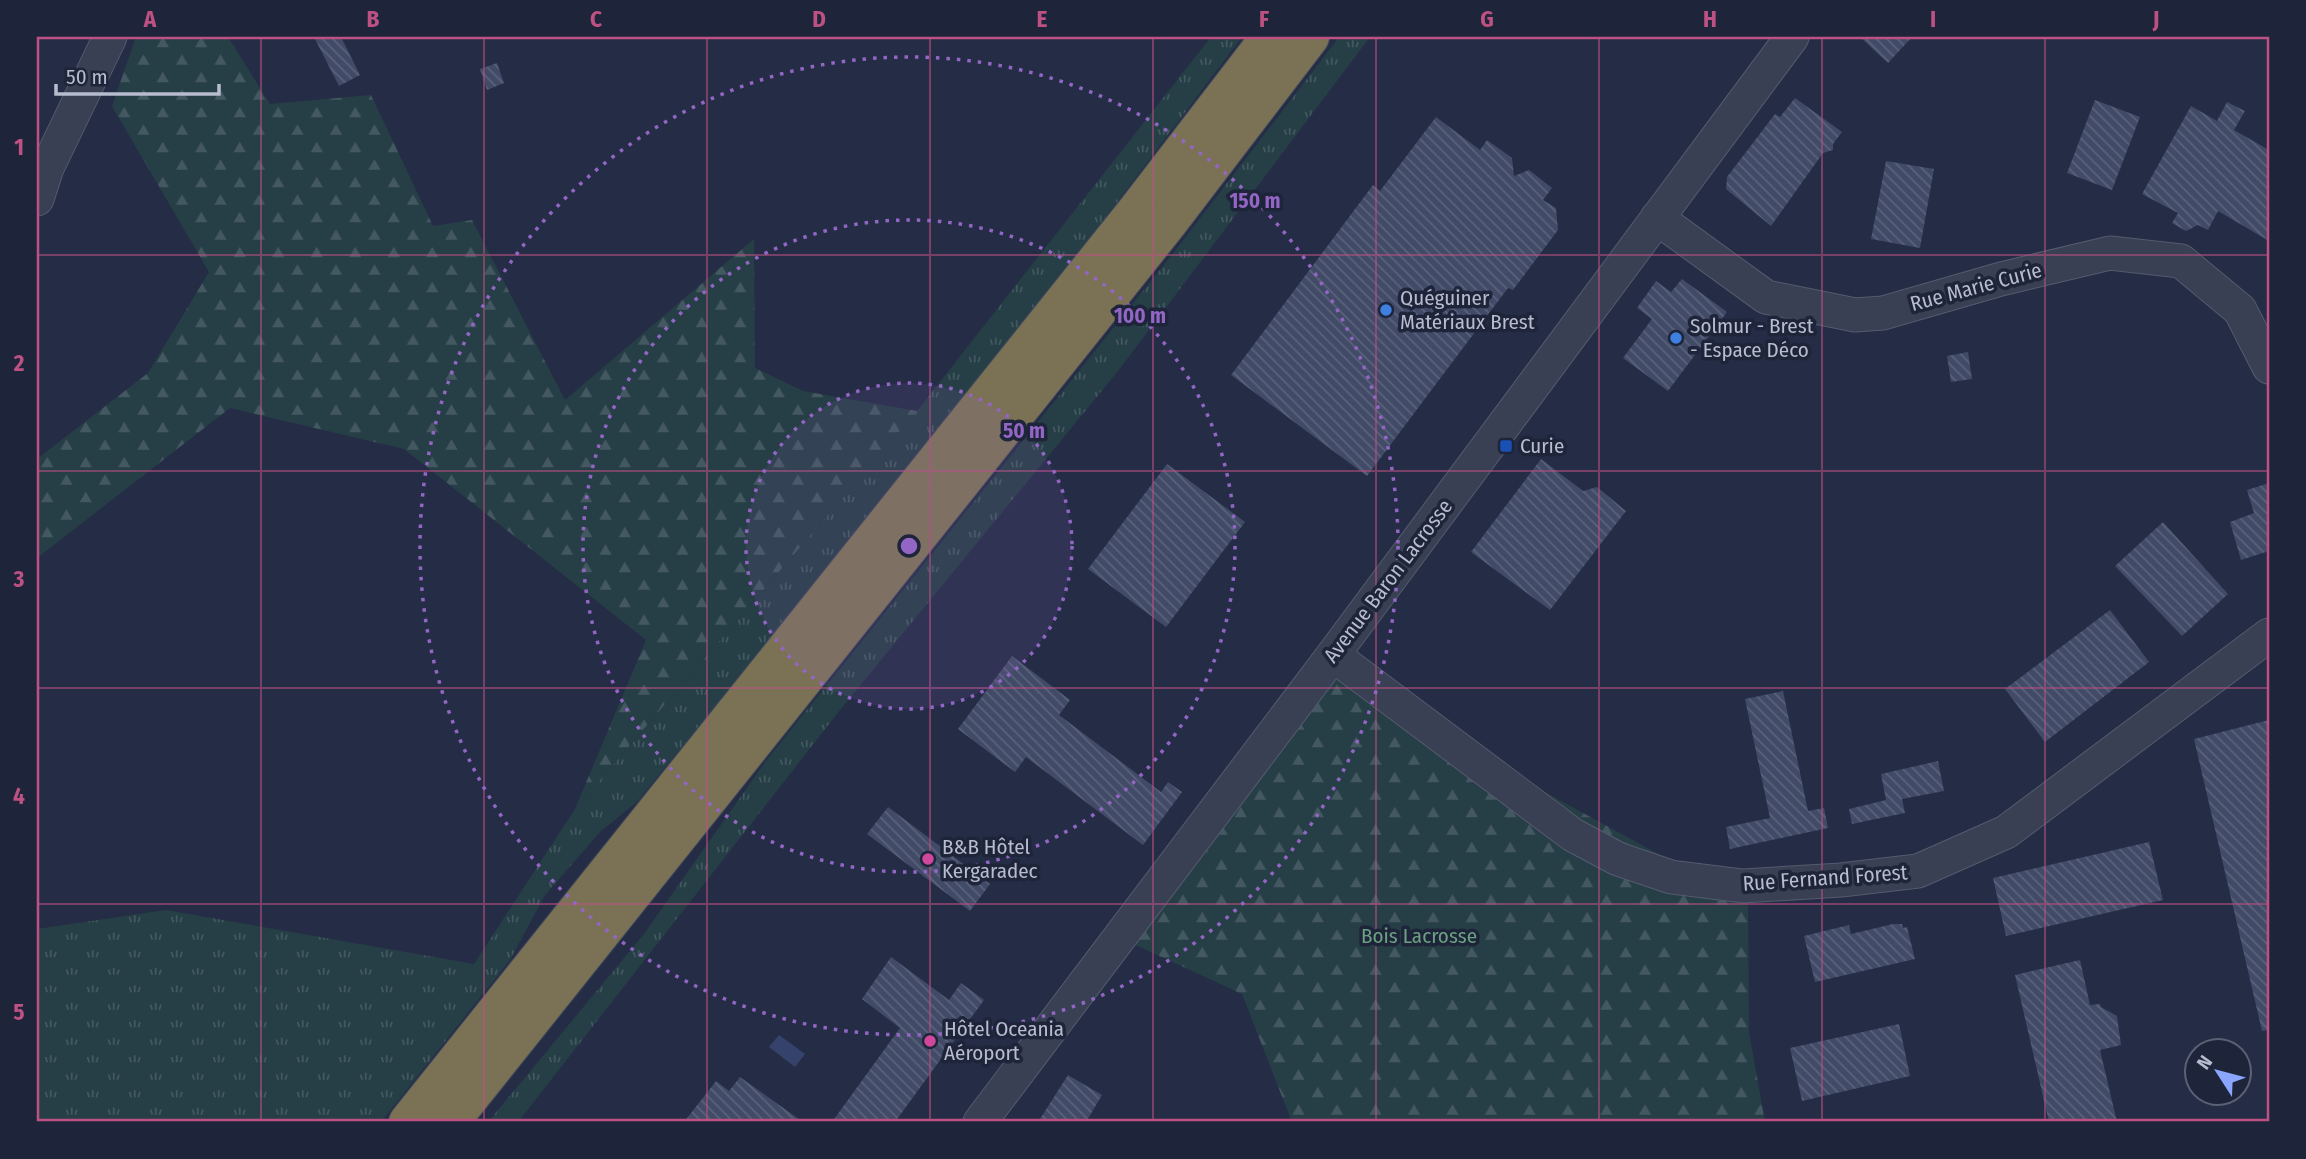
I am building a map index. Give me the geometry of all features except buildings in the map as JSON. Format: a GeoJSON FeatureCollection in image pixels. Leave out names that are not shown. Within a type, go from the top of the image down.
{"type":"FeatureCollection","features":[{"type":"Feature","properties":{"kind":"highway"},"geometry":{"type":"LineString","coordinates":[[408,1122],[1128,221],[1270,37]]}},
{"type":"Feature","properties":{"kind":"highway"},"geometry":{"type":"LineString","coordinates":[[450,1122],[1168,223],[1310,37]]}},
{"type":"Feature","properties":{"kind":"street"},"geometry":{"type":"LineString","coordinates":[[37,199],[47,168],[110,37]]}},
{"type":"Feature","properties":{"kind":"street","name":"Avenue Baron Lacrosse"},"geometry":{"type":"LineString","coordinates":[[980,1122],[1333,655],[1792,37]]}},
{"type":"Feature","properties":{"kind":"street","name":"Rue Marie Curie"},"geometry":{"type":"LineString","coordinates":[[1657,218],[1766,297],[1855,315],[1883,313],[2001,279],[2110,253],[2181,261],[2240,310],[2269,367]]}},
{"type":"Feature","properties":{"kind":"street","name":"Rue Fernand Forest"},"geometry":{"type":"LineString","coordinates":[[1333,655],[1573,835],[1618,859],[1671,877],[1744,886],[1841,880],[1918,871],[2006,832],[2269,635]]}},
{"type":"Feature","properties":{"kind":"green space"},"geometry":{"type":"Polygon","coordinates":[[[136,37],[228,37],[270,104],[371,95],[433,226],[472,220],[565,400],[754,239],[755,368],[803,391],[917,411],[575,809],[646,640],[404,449],[230,408],[37,558],[37,459],[148,373],[209,272],[112,106],[136,37]]]}},
{"type":"Feature","properties":{"kind":"green space"},"geometry":{"type":"Polygon","coordinates":[[[1211,37],[1242,37],[1075,258],[727,692],[637,802],[601,831],[545,895],[510,960],[381,1122],[37,1122],[37,929],[166,910],[474,964],[575,809],[917,411],[1211,37]]]}},
{"type":"Feature","properties":{"kind":"green space"},"geometry":{"type":"Polygon","coordinates":[[[1339,37],[1370,37],[1118,371],[840,710],[518,1122],[488,1122],[644,934],[765,762],[1171,256],[1339,37]]]}},
{"type":"Feature","properties":{"kind":"green space","name":"Bois Lacrosse"},"geometry":{"type":"Polygon","coordinates":[[[1334,677],[1748,903],[1749,1032],[1765,1122],[1292,1122],[1242,994],[1129,942],[1334,677]]]}},
{"type":"Feature","properties":{"kind":"water"},"geometry":{"type":"Polygon","coordinates":[[[779,1035],[805,1054],[795,1067],[769,1047],[779,1035]]]}},
{"type":"Feature","properties":{"kind":"place","name":"Quéguiner Matériaux Brest"},"geometry":{"type":"Point","coordinates":[1386,310]}},
{"type":"Feature","properties":{"kind":"place","name":"Solmur - Brest - Espace Déco"},"geometry":{"type":"Point","coordinates":[1676,338]}},
{"type":"Feature","properties":{"kind":"place","name":"Curie"},"geometry":{"type":"Point","coordinates":[1506,446]}},
{"type":"Feature","properties":{"kind":"place","name":"B&B Hôtel Kergaradec"},"geometry":{"type":"Point","coordinates":[928,859]}},
{"type":"Feature","properties":{"kind":"place","name":"Hôtel Oceania Aéroport"},"geometry":{"type":"Point","coordinates":[930,1041]}}]}
